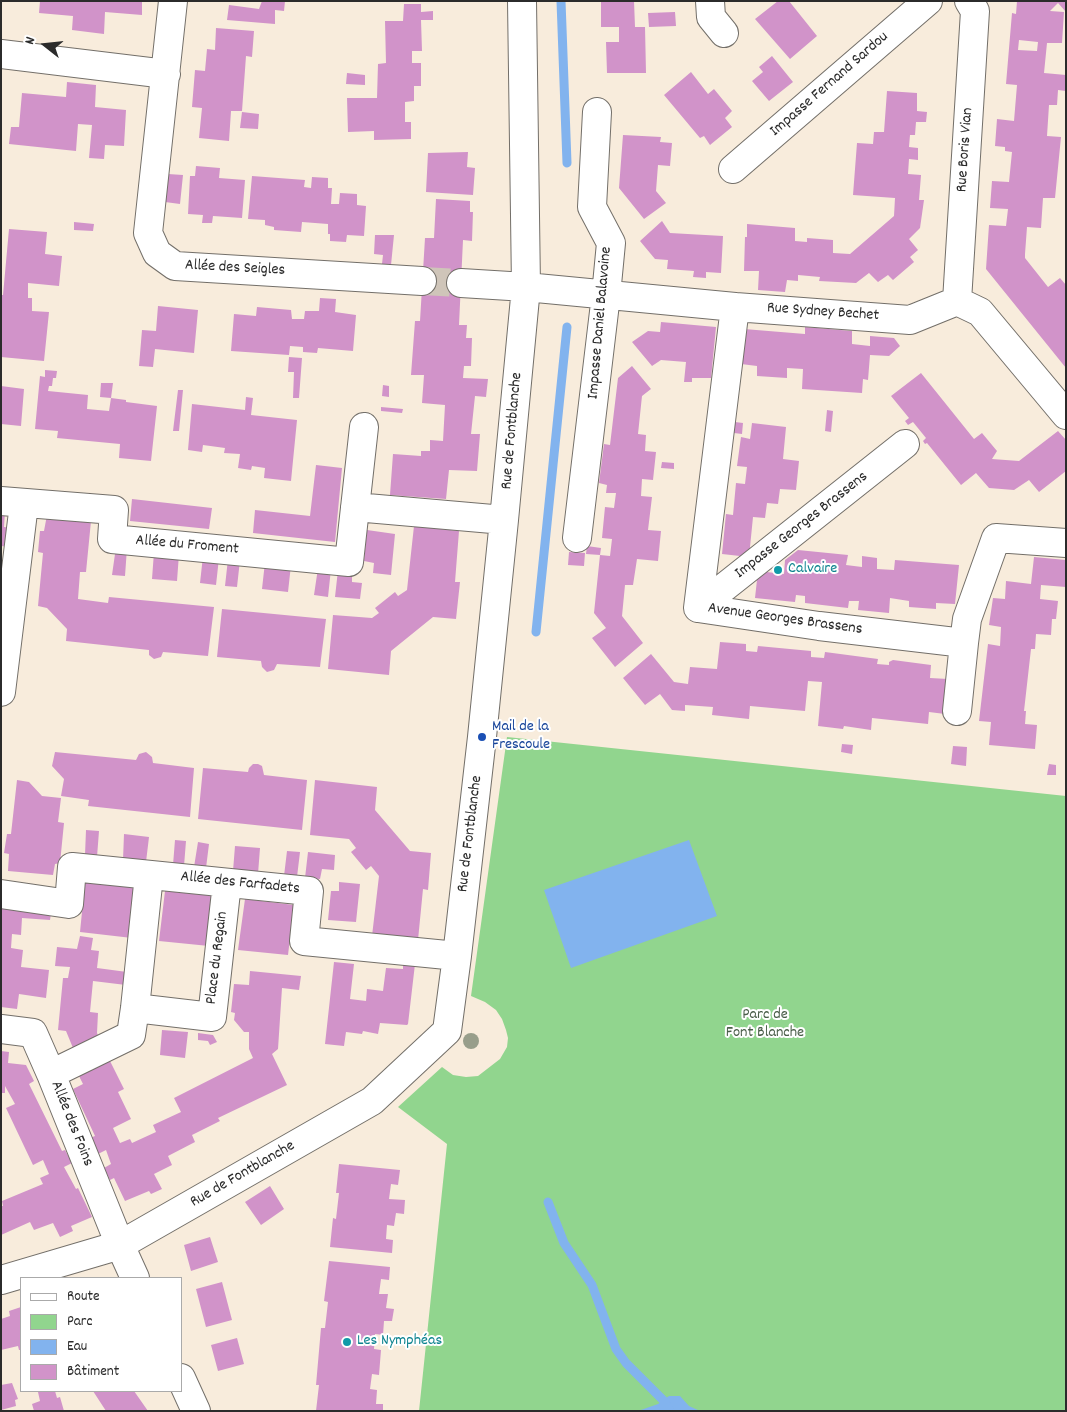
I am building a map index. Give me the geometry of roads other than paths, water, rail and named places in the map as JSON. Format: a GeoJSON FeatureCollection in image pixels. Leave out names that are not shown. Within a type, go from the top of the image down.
{"type":"FeatureCollection","features":[{"type":"Feature","properties":{"kind":"street","name":"Allée des Seigles"},"geometry":{"type":"LineString","coordinates":[[173,1],[148,233],[157,253],[175,266],[422,281]]}},
{"type":"Feature","properties":{"kind":"street","name":"Rue de Fontblanche"},"geometry":{"type":"LineString","coordinates":[[1,1280],[120,1246],[372,1101],[447,1031],[481,747],[526,287],[522,1]]}},
{"type":"Feature","properties":{"kind":"street"},"geometry":{"type":"LineString","coordinates":[[710,1],[711,17],[724,33]]}},
{"type":"Feature","properties":{"kind":"street","name":"Impasse Fernand Sardou"},"geometry":{"type":"LineString","coordinates":[[733,169],[928,1]]}},
{"type":"Feature","properties":{"kind":"street","name":"Rue Boris Vian"},"geometry":{"type":"LineString","coordinates":[[957,301],[975,11],[969,1]]}},
{"type":"Feature","properties":{"kind":"street"},"geometry":{"type":"LineString","coordinates":[[1,54],[166,74]]}},
{"type":"Feature","properties":{"kind":"street","name":"Impasse Daniel Balavoine"},"geometry":{"type":"LineString","coordinates":[[577,538],[606,295],[610,243],[592,207],[597,112]]}},
{"type":"Feature","properties":{"kind":"street"},"geometry":{"type":"LineString","coordinates":[[460,283],[526,287]]}},
{"type":"Feature","properties":{"kind":"street","name":"Rue Sydney Bechet"},"geometry":{"type":"LineString","coordinates":[[526,287],[735,307],[910,320],[957,301]]}},
{"type":"Feature","properties":{"kind":"street"},"geometry":{"type":"LineString","coordinates":[[957,301],[980,312],[1066,415]]}},
{"type":"Feature","properties":{"kind":"street","name":"Avenue Georges Brassens"},"geometry":{"type":"LineString","coordinates":[[735,307],[698,608],[819,626],[964,643]]}},
{"type":"Feature","properties":{"kind":"street","name":"Allée du Froment"},"geometry":{"type":"LineString","coordinates":[[13,502],[114,510],[112,539],[349,562],[364,427]]}},
{"type":"Feature","properties":{"kind":"street","name":"Impasse Georges Brassens"},"geometry":{"type":"LineString","coordinates":[[698,608],[906,444]]}},
{"type":"Feature","properties":{"kind":"street"},"geometry":{"type":"LineString","coordinates":[[1,692],[13,502]]}},
{"type":"Feature","properties":{"kind":"street"},"geometry":{"type":"LineString","coordinates":[[355,507],[504,520]]}},
{"type":"Feature","properties":{"kind":"street"},"geometry":{"type":"LineString","coordinates":[[957,711],[967,619],[996,538],[1066,543]]}},
{"type":"Feature","properties":{"kind":"street","name":"Allée des Farfadets"},"geometry":{"type":"LineString","coordinates":[[1,894],[69,904],[72,867],[309,891],[304,941],[457,956]]}},
{"type":"Feature","properties":{"kind":"street"},"geometry":{"type":"LineString","coordinates":[[51,1074],[132,1035],[149,874]]}},
{"type":"Feature","properties":{"kind":"street","name":"Place du Regain"},"geometry":{"type":"LineString","coordinates":[[136,1008],[212,1017],[227,883]]}},
{"type":"Feature","properties":{"kind":"street","name":"Allée des Foins"},"geometry":{"type":"LineString","coordinates":[[1,1029],[33,1033],[120,1246],[135,1277]]}},
{"type":"Feature","properties":{"kind":"street"},"geometry":{"type":"LineString","coordinates":[[182,1380],[196,1411]]}},
{"type":"Feature","properties":{"kind":"water"},"geometry":{"type":"Polygon","coordinates":[[[689,840],[717,916],[571,968],[544,890],[689,840]]]}},
{"type":"Feature","properties":{"kind":"water"},"geometry":{"type":"Polygon","coordinates":[[[669,1396],[680,1396],[689,1406],[700,1411],[638,1411],[658,1404],[669,1396]]]}},
{"type":"Feature","properties":{"kind":"waterway"},"geometry":{"type":"LineString","coordinates":[[561,1],[567,163]]}},
{"type":"Feature","properties":{"kind":"waterway"},"geometry":{"type":"LineString","coordinates":[[536,632],[567,327]]}},
{"type":"Feature","properties":{"kind":"waterway"},"geometry":{"type":"LineString","coordinates":[[548,1202],[564,1243],[592,1285],[616,1349],[626,1363],[663,1400],[670,1411]]}},
{"type":"Feature","properties":{"kind":"tunnel"},"geometry":{"type":"LineString","coordinates":[[422,281],[461,283]]}},
{"type":"Feature","properties":{"kind":"place","name":"Calvaire"},"geometry":{"type":"Point","coordinates":[778,570]}},
{"type":"Feature","properties":{"kind":"place","name":"Mail de la Frescoule"},"geometry":{"type":"Point","coordinates":[482,737]}},
{"type":"Feature","properties":{"kind":"place","name":"Les Nymphéas"},"geometry":{"type":"Point","coordinates":[347,1342]}},
{"type":"Feature","properties":{"kind":"park label","name":"Parc de Font Blanche"},"geometry":{"type":"Point","coordinates":[765,1025]}}]}
